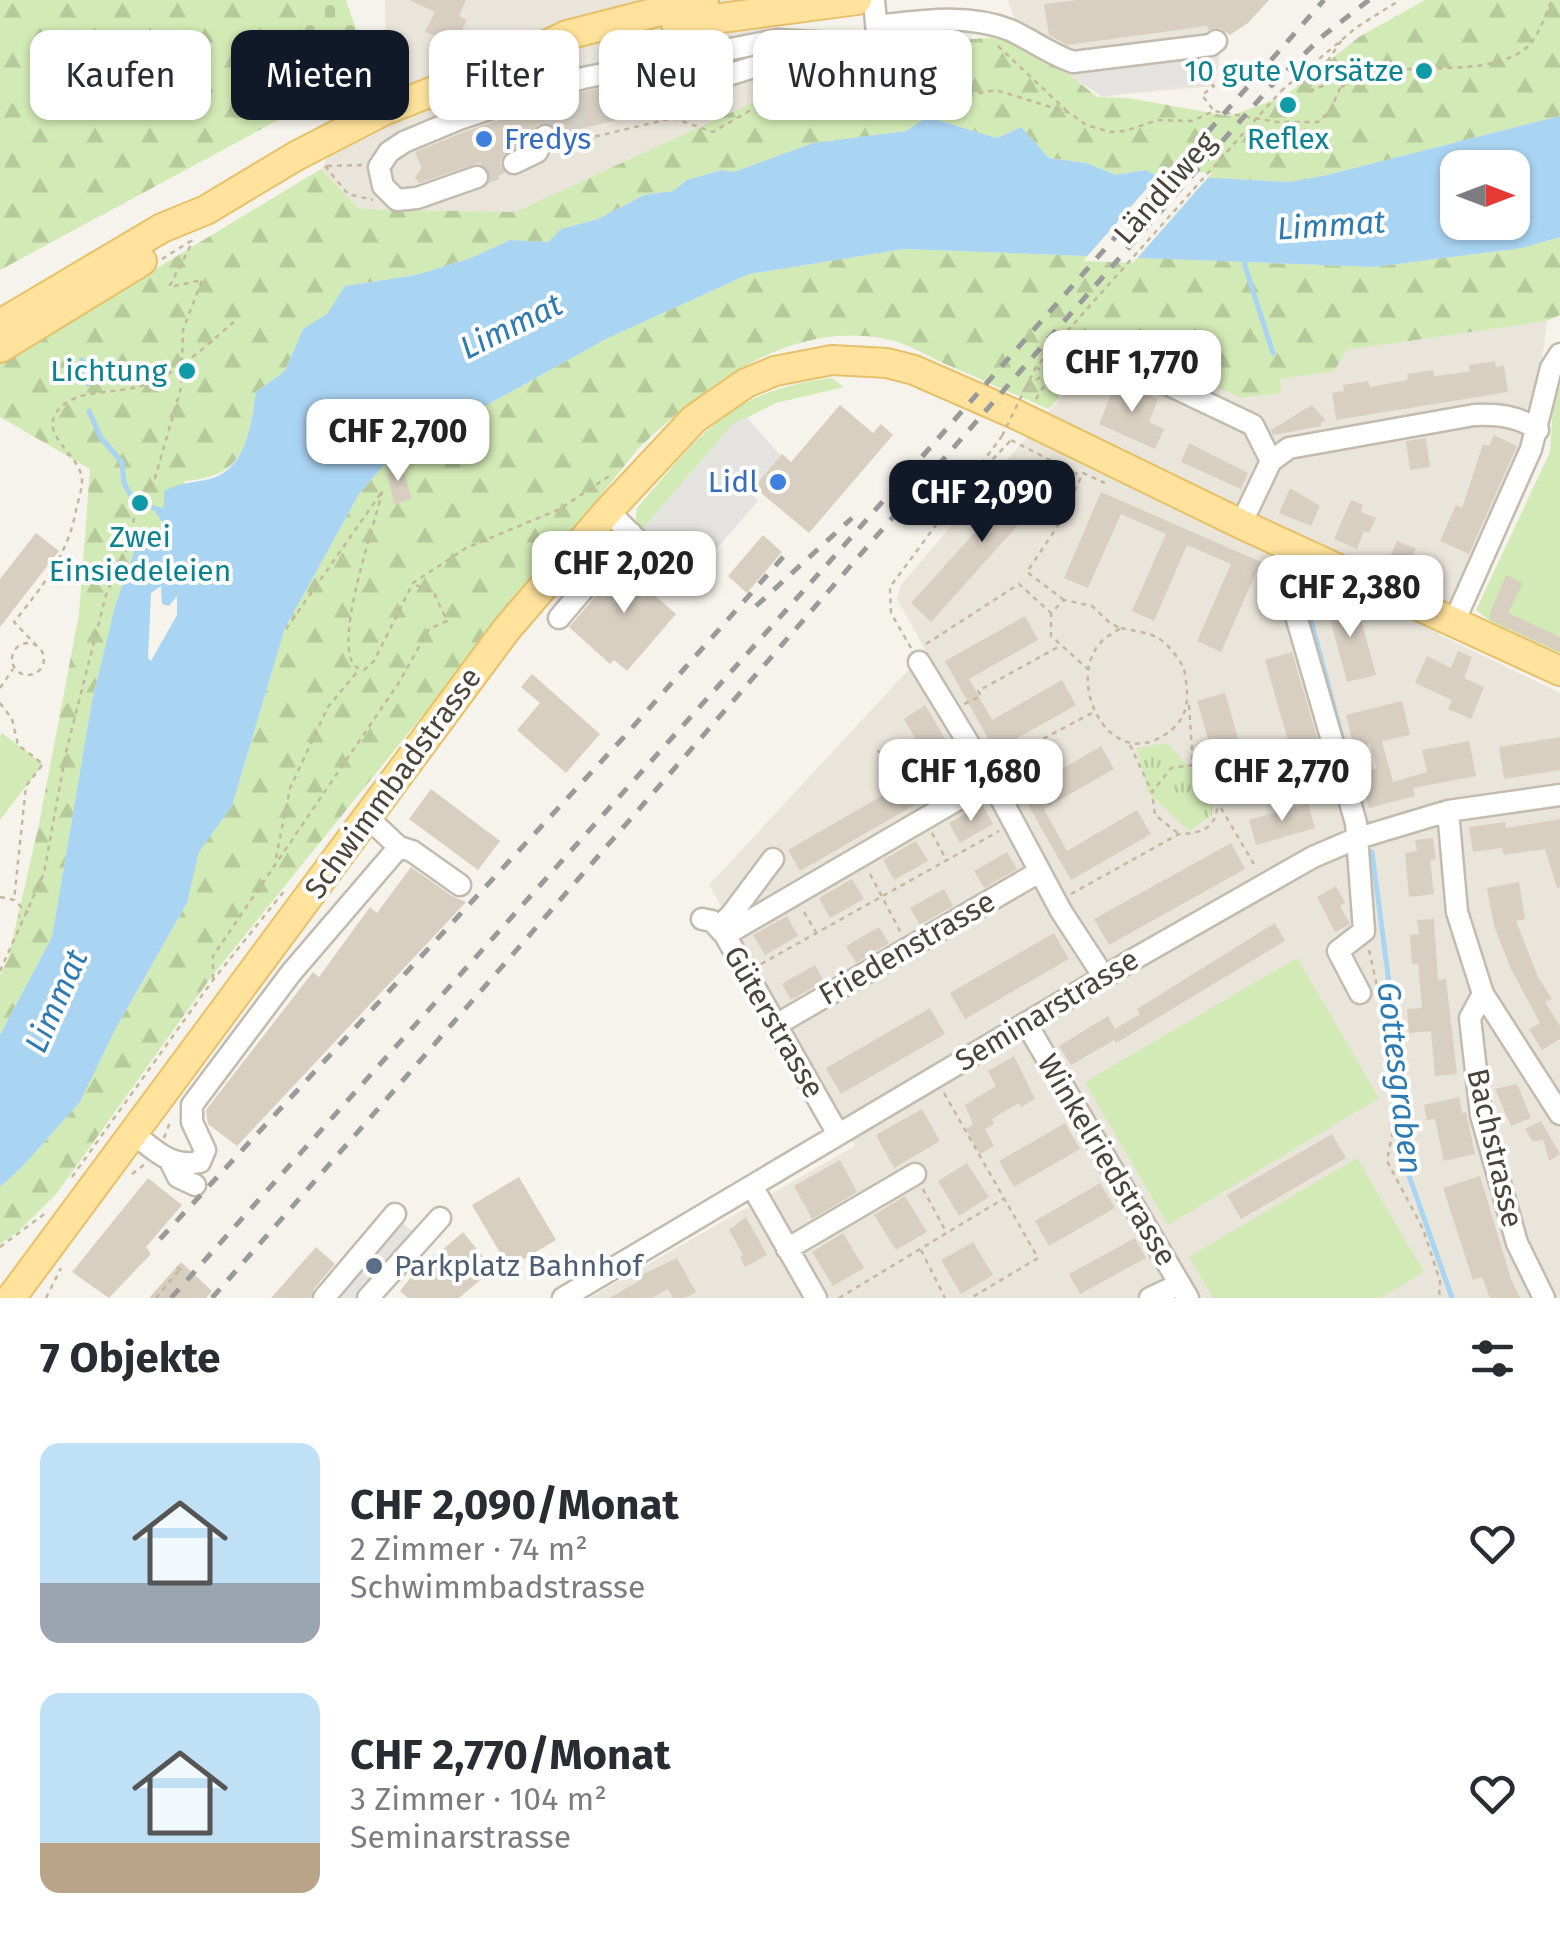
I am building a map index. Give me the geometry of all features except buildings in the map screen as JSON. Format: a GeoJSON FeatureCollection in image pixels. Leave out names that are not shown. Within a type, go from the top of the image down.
{"type":"FeatureCollection","features":[{"type":"Feature","properties":{"kind":"main road"},"geometry":{"type":"LineString","coordinates":[[579,32],[704,0]]}},
{"type":"Feature","properties":{"kind":"main road"},"geometry":{"type":"LineString","coordinates":[[579,44],[715,17],[858,0]]}},
{"type":"Feature","properties":{"kind":"main road"},"geometry":{"type":"LineString","coordinates":[[0,324],[162,228],[206,210],[296,156],[383,111],[429,93]]}},
{"type":"Feature","properties":{"kind":"main road"},"geometry":{"type":"LineString","coordinates":[[0,348],[172,242],[206,210]]}},
{"type":"Feature","properties":{"kind":"main road","name":"Schwimmbadstrasse"},"geometry":{"type":"LineString","coordinates":[[10,1298],[506,630],[646,468],[694,419],[746,383],[801,364],[860,360],[914,370],[1560,671]]}},
{"type":"Feature","properties":{"kind":"street"},"geometry":{"type":"LineString","coordinates":[[874,0],[875,30]]}},
{"type":"Feature","properties":{"kind":"street"},"geometry":{"type":"LineString","coordinates":[[876,26],[936,20],[981,22],[1008,30],[1051,55],[1073,62],[1211,45],[1216,41]]}},
{"type":"Feature","properties":{"kind":"street"},"geometry":{"type":"LineString","coordinates":[[477,177],[417,198],[397,200],[383,186],[379,166],[389,152],[459,119],[552,87],[632,66],[753,44]]}},
{"type":"Feature","properties":{"kind":"street"},"geometry":{"type":"LineString","coordinates":[[514,163],[541,144]]}},
{"type":"Feature","properties":{"kind":"street"},"geometry":{"type":"LineString","coordinates":[[1454,622],[1538,430],[1550,368],[1560,354]]}},
{"type":"Feature","properties":{"kind":"street"},"geometry":{"type":"LineString","coordinates":[[1127,365],[1253,425],[1271,461]]}},
{"type":"Feature","properties":{"kind":"street"},"geometry":{"type":"LineString","coordinates":[[1240,524],[1271,461],[1289,448],[1498,414],[1538,430]]}},
{"type":"Feature","properties":{"kind":"street"},"geometry":{"type":"LineString","coordinates":[[608,511],[673,575]]}},
{"type":"Feature","properties":{"kind":"street"},"geometry":{"type":"LineString","coordinates":[[560,618],[631,534]]}},
{"type":"Feature","properties":{"kind":"street"},"geometry":{"type":"LineString","coordinates":[[1284,571],[1356,824],[1364,930],[1338,951],[1360,993]]}},
{"type":"Feature","properties":{"kind":"street"},"geometry":{"type":"LineString","coordinates":[[916,657],[988,775],[1056,902],[1104,977]]}},
{"type":"Feature","properties":{"kind":"street"},"geometry":{"type":"LineString","coordinates":[[715,927],[794,893],[954,801],[988,775]]}},
{"type":"Feature","properties":{"kind":"street","name":"Seminarstrasse"},"geometry":{"type":"LineString","coordinates":[[563,1298],[1313,856],[1355,838],[1448,811],[1560,795]]}},
{"type":"Feature","properties":{"kind":"street"},"geometry":{"type":"LineString","coordinates":[[1448,811],[1456,912],[1483,994],[1560,1114]]}},
{"type":"Feature","properties":{"kind":"street"},"geometry":{"type":"LineString","coordinates":[[368,817],[399,847],[412,851],[460,885]]}},
{"type":"Feature","properties":{"kind":"street"},"geometry":{"type":"LineString","coordinates":[[171,1163],[200,1162],[206,1150],[192,1122],[192,1105],[291,973],[399,847]]}},
{"type":"Feature","properties":{"kind":"street"},"geometry":{"type":"LineString","coordinates":[[715,927],[731,915],[772,859]]}},
{"type":"Feature","properties":{"kind":"street","name":"Friedenstrasse"},"geometry":{"type":"LineString","coordinates":[[776,1024],[1039,872]]}},
{"type":"Feature","properties":{"kind":"street","name":"Güterstrasse"},"geometry":{"type":"LineString","coordinates":[[715,927],[747,972],[838,1134]]}},
{"type":"Feature","properties":{"kind":"street","name":"Bachstrasse"},"geometry":{"type":"LineString","coordinates":[[1483,994],[1470,1018],[1482,1115],[1517,1243],[1544,1298]]}},
{"type":"Feature","properties":{"kind":"street","name":"Winkelriedstrasse"},"geometry":{"type":"LineString","coordinates":[[1026,1023],[1184,1291]]}},
{"type":"Feature","properties":{"kind":"street"},"geometry":{"type":"LineString","coordinates":[[134,1134],[171,1163],[178,1177],[195,1185]]}},
{"type":"Feature","properties":{"kind":"street"},"geometry":{"type":"LineString","coordinates":[[787,1250],[915,1174]]}},
{"type":"Feature","properties":{"kind":"street"},"geometry":{"type":"LineString","coordinates":[[752,1186],[816,1298]]}},
{"type":"Feature","properties":{"kind":"street"},"geometry":{"type":"LineString","coordinates":[[324,1298],[396,1214]]}},
{"type":"Feature","properties":{"kind":"street"},"geometry":{"type":"LineString","coordinates":[[368,1298],[440,1218]]}},
{"type":"Feature","properties":{"kind":"street"},"geometry":{"type":"LineString","coordinates":[[1150,1298],[1184,1291]]}},
{"type":"Feature","properties":{"kind":"path","name":"Ländliweg"},"geometry":{"type":"LineString","coordinates":[[964,489],[1002,436],[1036,367],[1281,91],[1344,37],[1400,0]]}},
{"type":"Feature","properties":{"kind":"path"},"geometry":{"type":"LineString","coordinates":[[1340,88],[1376,71],[1406,72],[1492,62],[1517,54],[1532,42],[1552,0]]}},
{"type":"Feature","properties":{"kind":"path"},"geometry":{"type":"LineString","coordinates":[[981,22],[981,30],[1070,113],[1086,125],[1110,132],[1158,120],[1192,121],[1214,111],[1277,122],[1318,122],[1330,111],[1345,76],[1310,91],[1309,88],[1344,37]]}},
{"type":"Feature","properties":{"kind":"path"},"geometry":{"type":"LineString","coordinates":[[541,144],[554,153],[585,139],[674,118],[713,132],[751,110],[781,100],[805,77],[870,70],[960,97],[996,90],[1070,113]]}},
{"type":"Feature","properties":{"kind":"path"},"geometry":{"type":"LineString","coordinates":[[1210,75],[1206,83],[1214,86],[1202,95],[1214,111]]}},
{"type":"Feature","properties":{"kind":"path"},"geometry":{"type":"LineString","coordinates":[[350,164],[324,165],[348,194],[370,200],[397,200]]}},
{"type":"Feature","properties":{"kind":"path"},"geometry":{"type":"LineString","coordinates":[[0,971],[44,873],[66,752],[106,595],[131,538],[136,505],[155,478],[180,388],[182,330],[202,280],[170,285],[194,239]]}},
{"type":"Feature","properties":{"kind":"path"},"geometry":{"type":"LineString","coordinates":[[37,646],[17,648],[12,657],[14,667],[26,675],[40,669],[44,660],[37,646],[14,622],[52,573],[71,538],[82,482],[79,465],[58,441],[52,427],[56,411],[68,400],[154,381],[181,365],[234,322]]}},
{"type":"Feature","properties":{"kind":"path"},"geometry":{"type":"LineString","coordinates":[[1026,387],[1053,370],[1112,361],[1127,365]]}},
{"type":"Feature","properties":{"kind":"path"},"geometry":{"type":"LineString","coordinates":[[1036,367],[1040,370],[1046,364],[1053,370]]}},
{"type":"Feature","properties":{"kind":"path"},"geometry":{"type":"LineString","coordinates":[[1036,399],[1053,370]]}},
{"type":"Feature","properties":{"kind":"path"},"geometry":{"type":"LineString","coordinates":[[1000,422],[1018,431]]}},
{"type":"Feature","properties":{"kind":"path"},"geometry":{"type":"LineString","coordinates":[[1082,476],[1012,440],[964,489],[890,588],[891,614],[916,657],[1018,584],[1050,613],[1051,636],[1089,671]]}},
{"type":"Feature","properties":{"kind":"path"},"geometry":{"type":"LineString","coordinates":[[276,860],[290,788],[328,708],[358,671],[374,661],[413,583],[466,548],[560,509],[624,466],[637,460],[646,468]]}},
{"type":"Feature","properties":{"kind":"path"},"geometry":{"type":"LineString","coordinates":[[1116,488],[1083,473],[1059,524],[1027,572],[1064,600],[1092,606],[1110,624],[1158,638],[1184,667],[1193,765]]}},
{"type":"Feature","properties":{"kind":"path"},"geometry":{"type":"LineString","coordinates":[[286,630],[382,491],[352,608],[349,656],[358,671]]}},
{"type":"Feature","properties":{"kind":"path"},"geometry":{"type":"LineString","coordinates":[[213,980],[212,956],[398,684],[429,629],[447,620],[434,593],[413,583]]}},
{"type":"Feature","properties":{"kind":"path"},"geometry":{"type":"LineString","coordinates":[[1050,613],[1064,600]]}},
{"type":"Feature","properties":{"kind":"path"},"geometry":{"type":"LineString","coordinates":[[1121,628],[1099,644],[1089,671],[1094,712],[1102,726],[1129,744],[1152,792],[1155,815],[1179,834]]}},
{"type":"Feature","properties":{"kind":"path"},"geometry":{"type":"LineString","coordinates":[[949,712],[981,696],[978,691],[1061,645]]}},
{"type":"Feature","properties":{"kind":"path"},"geometry":{"type":"LineString","coordinates":[[0,688],[14,667]]}},
{"type":"Feature","properties":{"kind":"path"},"geometry":{"type":"LineString","coordinates":[[0,703],[12,719],[18,745],[43,764],[26,786],[14,900]]}},
{"type":"Feature","properties":{"kind":"path"},"geometry":{"type":"LineString","coordinates":[[1129,744],[1155,742],[1178,726],[1189,703]]}},
{"type":"Feature","properties":{"kind":"path"},"geometry":{"type":"LineString","coordinates":[[988,775],[1094,712]]}},
{"type":"Feature","properties":{"kind":"path"},"geometry":{"type":"LineString","coordinates":[[878,751],[957,772],[954,801]]}},
{"type":"Feature","properties":{"kind":"path"},"geometry":{"type":"LineString","coordinates":[[1152,792],[1171,768],[1193,765],[1214,778],[1220,807],[1259,874]]}},
{"type":"Feature","properties":{"kind":"path"},"geometry":{"type":"LineString","coordinates":[[1056,902],[1179,834],[1194,834],[1212,824],[1220,807]]}},
{"type":"Feature","properties":{"kind":"path"},"geometry":{"type":"LineString","coordinates":[[924,818],[947,861]]}},
{"type":"Feature","properties":{"kind":"path"},"geometry":{"type":"LineString","coordinates":[[747,972],[1012,823]]}},
{"type":"Feature","properties":{"kind":"path"},"geometry":{"type":"LineString","coordinates":[[860,855],[909,946]]}},
{"type":"Feature","properties":{"kind":"path"},"geometry":{"type":"LineString","coordinates":[[69,1181],[213,980],[284,891]]}},
{"type":"Feature","properties":{"kind":"path"},"geometry":{"type":"LineString","coordinates":[[794,893],[817,934]]}},
{"type":"Feature","properties":{"kind":"path"},"geometry":{"type":"LineString","coordinates":[[0,897],[14,900],[28,913]]}},
{"type":"Feature","properties":{"kind":"path"},"geometry":{"type":"LineString","coordinates":[[1364,930],[1376,976],[1397,1108],[1387,1161],[1422,1229],[1440,1280],[1439,1298]]}},
{"type":"Feature","properties":{"kind":"path"},"geometry":{"type":"LineString","coordinates":[[940,1088],[1038,1258],[971,1298]]}},
{"type":"Feature","properties":{"kind":"path"},"geometry":{"type":"LineString","coordinates":[[915,1174],[947,1233]]}},
{"type":"Feature","properties":{"kind":"path"},"geometry":{"type":"LineString","coordinates":[[839,1298],[1004,1198]]}},
{"type":"Feature","properties":{"kind":"path"},"geometry":{"type":"LineString","coordinates":[[0,1246],[48,1212]]}},
{"type":"Feature","properties":{"kind":"path"},"geometry":{"type":"LineString","coordinates":[[920,1249],[946,1298]]}},
{"type":"Feature","properties":{"kind":"path"},"geometry":{"type":"LineString","coordinates":[[156,1298],[178,1268],[185,1273]]}},
{"type":"Feature","properties":{"kind":"shaded area"},"geometry":{"type":"Polygon","coordinates":[[[385,0],[769,0],[770,30],[753,30],[753,102],[733,112],[733,30],[599,30],[599,120],[715,120],[515,212],[359,209],[321,169],[351,120],[409,120],[409,30],[385,30],[385,0]]]}},
{"type":"Feature","properties":{"kind":"shaded area"},"geometry":{"type":"Polygon","coordinates":[[[1007,0],[1230,0],[1214,86],[1102,96],[1028,51],[1007,0]]]}},
{"type":"Feature","properties":{"kind":"shaded area"},"geometry":{"type":"Polygon","coordinates":[[[1198,55],[1201,83],[1102,97],[1070,72],[1198,55]]]}},
{"type":"Feature","properties":{"kind":"shaded area"},"geometry":{"type":"Polygon","coordinates":[[[1547,321],[1536,407],[1519,457],[1438,634],[1560,693],[1560,1298],[589,1298],[855,1146],[709,885],[926,651],[897,599],[901,585],[1096,356],[1210,384],[1241,398],[1281,393],[1279,379],[1334,371],[1347,350],[1547,321]]]}},
{"type":"Feature","properties":{"kind":"shaded area"},"geometry":{"type":"Polygon","coordinates":[[[746,417],[781,456],[750,492],[758,501],[692,577],[641,531],[732,425],[746,417]]]}},
{"type":"Feature","properties":{"kind":"shaded area","name":"Parkplatz Bahnhof"},"geometry":{"type":"Polygon","coordinates":[[[399,1220],[417,1235],[362,1298],[331,1298],[399,1220]]]}},
{"type":"Feature","properties":{"kind":"green space"},"geometry":{"type":"Polygon","coordinates":[[[0,0],[294,0],[298,30],[231,30],[231,120],[278,120],[0,270],[0,0]]]}},
{"type":"Feature","properties":{"kind":"green space"},"geometry":{"type":"Polygon","coordinates":[[[294,0],[346,0],[356,30],[298,30],[294,0]]]}},
{"type":"Feature","properties":{"kind":"green space"},"geometry":{"type":"Polygon","coordinates":[[[1425,0],[1560,0],[1560,116],[1289,182],[1155,175],[1144,170],[1116,175],[1086,163],[1049,158],[1021,127],[997,138],[937,120],[972,120],[972,39],[998,37],[1070,75],[1097,97],[1128,98],[1229,116],[1285,96],[1359,37],[1425,0]]]}},
{"type":"Feature","properties":{"kind":"green space"},"geometry":{"type":"Polygon","coordinates":[[[753,102],[753,120],[922,120],[906,131],[813,143],[734,172],[721,170],[687,180],[673,191],[644,195],[598,219],[562,229],[548,242],[510,240],[471,258],[416,275],[345,286],[327,315],[303,329],[285,371],[256,392],[240,454],[221,472],[185,481],[165,525],[135,549],[115,606],[92,701],[52,937],[0,1035],[0,975],[8,959],[39,824],[79,614],[90,469],[0,417],[0,363],[321,169],[359,209],[515,212],[715,120],[733,120],[733,112],[753,102]]]}},
{"type":"Feature","properties":{"kind":"green space"},"geometry":{"type":"Polygon","coordinates":[[[1560,237],[1560,315],[1547,321],[1347,350],[1334,371],[1280,379],[1281,393],[1241,398],[1210,384],[1096,356],[1049,409],[900,343],[857,336],[822,338],[787,347],[722,380],[638,449],[212,976],[57,1193],[0,1244],[0,1187],[80,1102],[116,1028],[187,903],[199,852],[232,806],[285,628],[359,494],[388,460],[606,339],[749,274],[904,249],[1374,267],[1522,248],[1560,237]]]}},
{"type":"Feature","properties":{"kind":"green space"},"geometry":{"type":"Polygon","coordinates":[[[832,378],[844,387],[776,403],[732,425],[641,531],[635,524],[637,508],[680,458],[720,420],[766,393],[832,378]]]}},
{"type":"Feature","properties":{"kind":"green space"},"geometry":{"type":"Polygon","coordinates":[[[1560,385],[1560,655],[1505,633],[1476,610],[1550,452],[1553,405],[1560,385]]]}},
{"type":"Feature","properties":{"kind":"green space"},"geometry":{"type":"Polygon","coordinates":[[[2,733],[43,764],[0,820],[0,736],[2,733]]]}},
{"type":"Feature","properties":{"kind":"green space"},"geometry":{"type":"Polygon","coordinates":[[[1167,743],[1212,792],[1212,815],[1189,831],[1148,792],[1137,748],[1167,743]]]}},
{"type":"Feature","properties":{"kind":"green space"},"geometry":{"type":"Polygon","coordinates":[[[1297,958],[1379,1098],[1168,1225],[1085,1082],[1297,958]]]}},
{"type":"Feature","properties":{"kind":"green space"},"geometry":{"type":"Polygon","coordinates":[[[1357,1158],[1424,1272],[1380,1298],[1213,1298],[1189,1257],[1357,1158]]]}},
{"type":"Feature","properties":{"kind":"water","name":"Limmat"},"geometry":{"type":"Polygon","coordinates":[[[1560,116],[1560,237],[1522,248],[1374,267],[904,249],[749,274],[606,339],[388,460],[359,494],[285,628],[232,806],[199,852],[187,903],[116,1028],[80,1102],[0,1187],[0,1035],[52,937],[92,701],[115,606],[135,549],[165,525],[155,512],[164,506],[164,491],[210,479],[232,466],[245,443],[256,392],[285,371],[303,329],[327,314],[345,286],[416,275],[471,258],[510,240],[548,242],[561,229],[598,219],[644,195],[673,191],[687,180],[721,170],[734,172],[813,143],[906,131],[922,120],[937,120],[997,138],[1021,127],[1049,158],[1086,163],[1116,175],[1145,170],[1156,175],[1289,182],[1560,116]],[[161,586],[151,593],[151,661],[177,615],[177,596],[169,606],[162,604],[161,586]]]}},
{"type":"Feature","properties":{"kind":"pier"},"geometry":{"type":"Polygon","coordinates":[[[1163,170],[1212,173],[1133,263],[1083,261],[1163,170]]]}},
{"type":"Feature","properties":{"kind":"waterway","name":"Gottesgraben"},"geometry":{"type":"LineString","coordinates":[[1245,255],[1245,266],[1273,353]]}},
{"type":"Feature","properties":{"kind":"waterway"},"geometry":{"type":"LineString","coordinates":[[82,360],[88,384]]}},
{"type":"Feature","properties":{"kind":"waterway"},"geometry":{"type":"LineString","coordinates":[[89,411],[101,438],[122,462],[124,483],[130,494],[162,511]]}},
{"type":"Feature","properties":{"kind":"waterway","name":"Gottesgraben"},"geometry":{"type":"LineString","coordinates":[[1310,617],[1351,771]]}},
{"type":"Feature","properties":{"kind":"waterway","name":"Gottesgraben"},"geometry":{"type":"LineString","coordinates":[[1372,852],[1409,1137],[1406,1167],[1452,1298]]}},
{"type":"Feature","properties":{"kind":"tunnel"},"geometry":{"type":"LineString","coordinates":[[545,136],[551,125],[599,112]]}},
{"type":"Feature","properties":{"kind":"tunnel"},"geometry":{"type":"LineString","coordinates":[[477,177],[514,163]]}},
{"type":"Feature","properties":{"kind":"railway"},"geometry":{"type":"LineString","coordinates":[[171,1298],[839,551],[1324,0]]}},
{"type":"Feature","properties":{"kind":"railway"},"geometry":{"type":"LineString","coordinates":[[212,1298],[1272,85],[1324,35],[1369,0]]}},
{"type":"Feature","properties":{"kind":"railway"},"geometry":{"type":"LineString","coordinates":[[756,606],[852,518]]}},
{"type":"Feature","properties":{"kind":"railway"},"geometry":{"type":"LineString","coordinates":[[160,1239],[623,738],[784,556]]}},
{"type":"Feature","properties":{"kind":"place","name":"10 gute Vorsätze"},"geometry":{"type":"Point","coordinates":[1424,71]}},
{"type":"Feature","properties":{"kind":"place","name":"Reflex"},"geometry":{"type":"Point","coordinates":[1288,105]}},
{"type":"Feature","properties":{"kind":"place","name":"Fredys"},"geometry":{"type":"Point","coordinates":[484,139]}},
{"type":"Feature","properties":{"kind":"place","name":"Lichtung"},"geometry":{"type":"Point","coordinates":[187,371]}},
{"type":"Feature","properties":{"kind":"place","name":"Lidl"},"geometry":{"type":"Point","coordinates":[778,482]}},
{"type":"Feature","properties":{"kind":"place","name":"Zwei Einsiedeleien"},"geometry":{"type":"Point","coordinates":[140,503]}},
{"type":"Feature","properties":{"kind":"place","name":"Parkplatz Bahnhof"},"geometry":{"type":"Point","coordinates":[374,1266]}}]}
